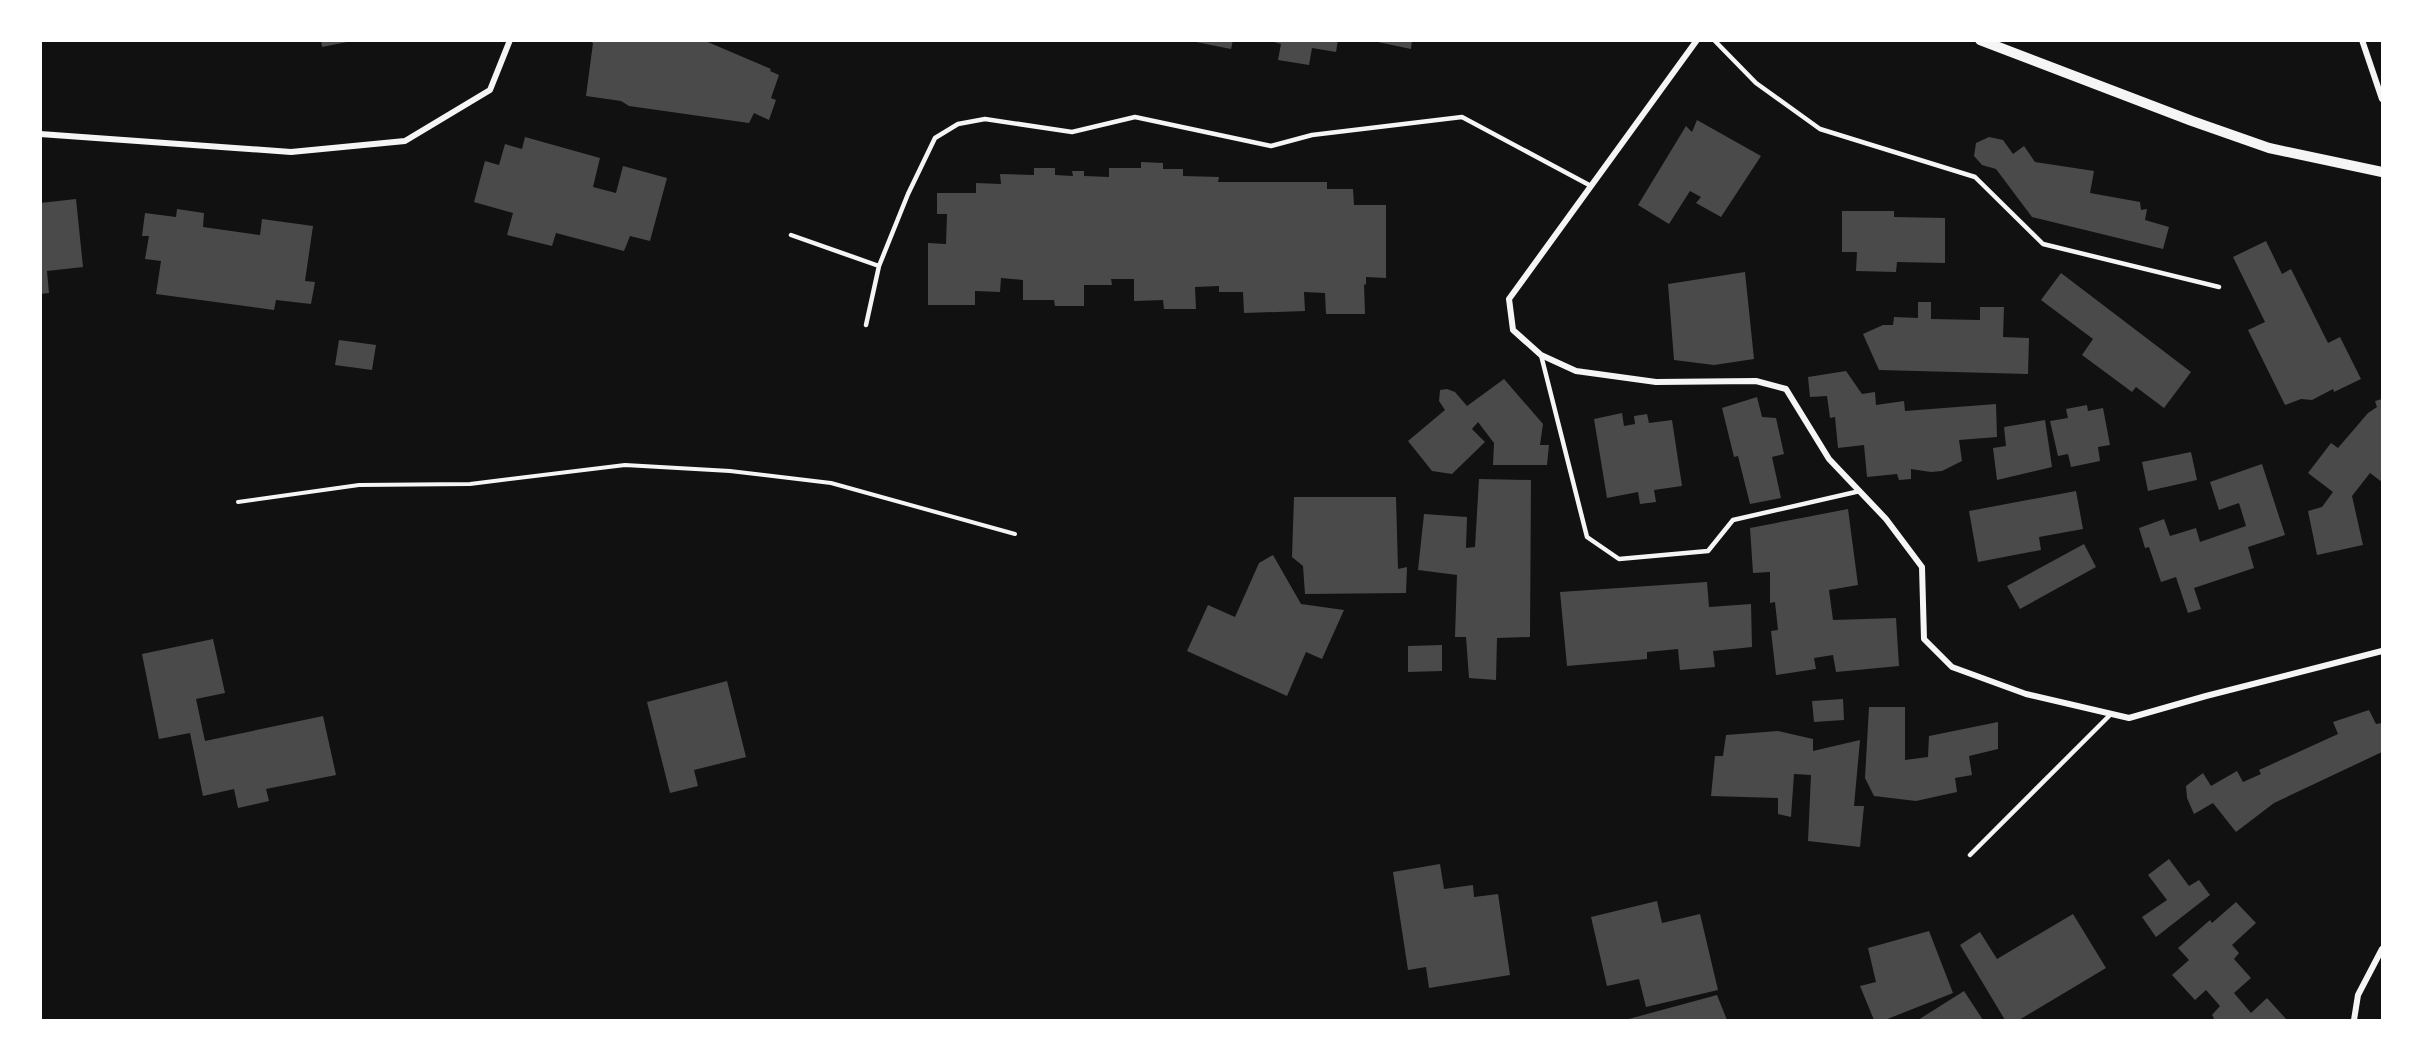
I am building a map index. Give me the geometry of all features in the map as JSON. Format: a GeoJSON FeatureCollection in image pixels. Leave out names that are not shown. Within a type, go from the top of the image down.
{"type":"FeatureCollection","features":[{"type":"Feature","properties":{"kind":"street"},"geometry":{"type":"LineString","coordinates":[[40,134],[291,153],[405,141],[490,90],[510,40]]}},
{"type":"Feature","properties":{"kind":"street"},"geometry":{"type":"LineString","coordinates":[[1697,40],[1509,299],[1513,330],[1541,355],[1576,371],[1588,373],[1656,382],[1756,381],[1786,389],[1829,459],[1886,519],[1922,567],[1924,639],[1952,667],[2026,694],[2128,718],[2382,651]]}},
{"type":"Feature","properties":{"kind":"street"},"geometry":{"type":"LineString","coordinates":[[1980,40],[2192,122],[2269,148],[2382,172]]}},
{"type":"Feature","properties":{"kind":"street"},"geometry":{"type":"LineString","coordinates":[[2362,40],[2382,99]]}},
{"type":"Feature","properties":{"kind":"street"},"geometry":{"type":"LineString","coordinates":[[2354,1020],[2358,995],[2382,949]]}},
{"type":"Feature","properties":{"kind":"lane"},"geometry":{"type":"LineString","coordinates":[[1714,40],[1756,83],[1820,129],[1975,177],[2043,244],[2219,287]]}},
{"type":"Feature","properties":{"kind":"lane"},"geometry":{"type":"LineString","coordinates":[[866,325],[879,266],[908,194],[935,138],[958,124],[985,119],[1072,132],[1135,117],[1271,146],[1312,135],[1462,117],[1591,186]]}},
{"type":"Feature","properties":{"kind":"lane"},"geometry":{"type":"LineString","coordinates":[[791,234],[879,266]]}},
{"type":"Feature","properties":{"kind":"lane"},"geometry":{"type":"LineString","coordinates":[[1541,355],[1587,537],[1619,559],[1708,551],[1734,520],[1860,491]]}},
{"type":"Feature","properties":{"kind":"lane"},"geometry":{"type":"LineString","coordinates":[[1971,855],[2111,714]]}},
{"type":"Feature","properties":{"kind":"path"},"geometry":{"type":"LineString","coordinates":[[238,502],[359,485],[470,484],[625,465],[730,471],[831,483],[1015,534]]}},
{"type":"Feature","properties":{"kind":"building"},"geometry":{"type":"Polygon","coordinates":[[[321,40],[347,40],[347,42],[322,47],[321,40]]]}},
{"type":"Feature","properties":{"kind":"building"},"geometry":{"type":"Polygon","coordinates":[[[588,40],[703,40],[771,69],[770,71],[779,75],[771,98],[776,100],[769,120],[754,113],[749,123],[629,106],[621,101],[586,96],[593,43],[588,40]]]}},
{"type":"Feature","properties":{"kind":"building"},"geometry":{"type":"Polygon","coordinates":[[[1186,40],[1233,40],[1231,49],[1186,40]]]}},
{"type":"Feature","properties":{"kind":"building"},"geometry":{"type":"Polygon","coordinates":[[[1266,40],[1338,40],[1336,52],[1312,48],[1309,65],[1278,60],[1281,44],[1266,40]]]}},
{"type":"Feature","properties":{"kind":"building"},"geometry":{"type":"Polygon","coordinates":[[[1368,40],[1412,40],[1411,49],[1368,40]]]}},
{"type":"Feature","properties":{"kind":"building"},"geometry":{"type":"Polygon","coordinates":[[[1697,120],[1761,156],[1721,217],[1696,203],[1701,197],[1690,191],[1669,224],[1638,205],[1686,126],[1692,132],[1697,120]]]}},
{"type":"Feature","properties":{"kind":"building"},"geometry":{"type":"Polygon","coordinates":[[[525,137],[600,158],[593,187],[616,193],[623,166],[667,178],[650,241],[630,236],[624,251],[556,233],[552,246],[507,235],[513,213],[474,202],[485,161],[499,165],[505,144],[522,149],[525,137]]]}},
{"type":"Feature","properties":{"kind":"building"},"geometry":{"type":"Polygon","coordinates":[[[1989,137],[2003,140],[2013,154],[2024,146],[2035,162],[2094,171],[2090,193],[2140,202],[2141,210],[2147,209],[2145,220],[2169,227],[2163,249],[2032,217],[1996,169],[1982,165],[1974,156],[1976,143],[1989,137]]]}},
{"type":"Feature","properties":{"kind":"building"},"geometry":{"type":"Polygon","coordinates":[[[1141,162],[1163,163],[1163,169],[1183,169],[1183,176],[1219,177],[1218,182],[1327,182],[1327,189],[1353,189],[1354,205],[1386,205],[1386,278],[1366,277],[1366,285],[1364,284],[1365,314],[1326,314],[1325,293],[1304,292],[1305,311],[1244,313],[1243,292],[1219,292],[1219,286],[1195,287],[1196,309],[1164,309],[1163,300],[1134,301],[1134,279],[1111,279],[1112,285],[1084,285],[1084,306],[1055,306],[1054,300],[1023,300],[1023,280],[1001,278],[1000,292],[975,291],[975,305],[928,305],[928,243],[946,244],[947,214],[937,214],[937,193],[976,193],[976,183],[1001,184],[1000,174],[1034,175],[1034,168],[1055,168],[1055,175],[1073,176],[1072,171],[1084,171],[1084,176],[1109,177],[1109,168],[1141,168],[1141,162]]]}},
{"type":"Feature","properties":{"kind":"building"},"geometry":{"type":"Polygon","coordinates":[[[76,199],[83,267],[47,271],[49,293],[40,294],[40,203],[76,199]]]}},
{"type":"Feature","properties":{"kind":"building"},"geometry":{"type":"Polygon","coordinates":[[[177,209],[204,213],[203,227],[260,235],[262,219],[313,226],[305,281],[315,282],[311,304],[276,300],[274,310],[156,294],[161,261],[145,259],[149,236],[142,236],[145,213],[176,217],[177,209]]]}},
{"type":"Feature","properties":{"kind":"building"},"geometry":{"type":"Polygon","coordinates":[[[1842,211],[1894,211],[1894,217],[1945,218],[1945,263],[1897,262],[1896,272],[1856,271],[1857,252],[1842,252],[1842,211]]]}},
{"type":"Feature","properties":{"kind":"building"},"geometry":{"type":"Polygon","coordinates":[[[2266,241],[2282,274],[2291,269],[2328,343],[2340,337],[2361,379],[2334,392],[2333,389],[2312,400],[2301,399],[2285,405],[2248,330],[2265,322],[2233,257],[2266,241]]]}},
{"type":"Feature","properties":{"kind":"building"},"geometry":{"type":"Polygon","coordinates":[[[1745,272],[1754,359],[1714,365],[1674,360],[1668,284],[1745,272]]]}},
{"type":"Feature","properties":{"kind":"building"},"geometry":{"type":"Polygon","coordinates":[[[2061,273],[2191,372],[2164,408],[2136,387],[2132,392],[2082,355],[2093,339],[2041,300],[2061,273]]]}},
{"type":"Feature","properties":{"kind":"building"},"geometry":{"type":"Polygon","coordinates":[[[1918,302],[1931,302],[1931,319],[1980,320],[1980,307],[2004,307],[2003,337],[2029,338],[2028,374],[1879,370],[1863,334],[1883,325],[1893,325],[1894,317],[1918,318],[1918,302]]]}},
{"type":"Feature","properties":{"kind":"building"},"geometry":{"type":"Polygon","coordinates":[[[339,340],[376,345],[372,370],[335,365],[339,340]]]}},
{"type":"Feature","properties":{"kind":"building"},"geometry":{"type":"Polygon","coordinates":[[[1846,371],[1862,394],[1875,392],[1876,405],[1904,401],[1905,411],[1996,404],[1997,437],[1959,440],[1962,461],[1942,471],[1911,469],[1911,479],[1899,480],[1897,474],[1867,477],[1864,445],[1838,448],[1835,417],[1830,418],[1827,396],[1810,397],[1808,377],[1846,371]]]}},
{"type":"Feature","properties":{"kind":"building"},"geometry":{"type":"Polygon","coordinates":[[[1504,379],[1543,424],[1540,445],[1549,445],[1547,465],[1493,465],[1494,443],[1478,422],[1472,429],[1485,442],[1452,474],[1432,471],[1408,441],[1445,410],[1439,401],[1440,390],[1447,389],[1455,392],[1467,406],[1504,379]]]}},
{"type":"Feature","properties":{"kind":"building"},"geometry":{"type":"Polygon","coordinates":[[[1757,397],[1762,417],[1776,418],[1784,454],[1772,457],[1781,498],[1750,504],[1738,456],[1734,457],[1722,408],[1757,397]]]}},
{"type":"Feature","properties":{"kind":"building"},"geometry":{"type":"Polygon","coordinates":[[[2382,399],[2382,482],[2370,473],[2352,496],[2363,545],[2317,555],[2308,511],[2322,507],[2333,492],[2308,473],[2331,443],[2338,448],[2368,413],[2377,407],[2375,401],[2382,399]]]}},
{"type":"Feature","properties":{"kind":"building"},"geometry":{"type":"Polygon","coordinates":[[[2087,405],[2088,411],[2103,408],[2110,445],[2098,447],[2100,461],[2071,467],[2068,454],[2058,456],[2050,421],[2068,418],[2066,409],[2087,405]]]}},
{"type":"Feature","properties":{"kind":"building"},"geometry":{"type":"Polygon","coordinates":[[[1622,413],[1624,426],[1635,424],[1634,416],[1647,414],[1649,423],[1672,420],[1682,486],[1654,490],[1656,502],[1640,504],[1638,492],[1607,498],[1594,419],[1622,413]]]}},
{"type":"Feature","properties":{"kind":"building"},"geometry":{"type":"Polygon","coordinates":[[[2045,420],[2052,467],[1997,480],[1993,448],[2006,446],[2004,427],[2045,420]]]}},
{"type":"Feature","properties":{"kind":"building"},"geometry":{"type":"Polygon","coordinates":[[[2191,452],[2197,480],[2148,491],[2142,462],[2191,452]]]}},
{"type":"Feature","properties":{"kind":"building"},"geometry":{"type":"Polygon","coordinates":[[[2262,464],[2285,535],[2248,547],[2254,568],[2194,588],[2201,609],[2188,613],[2176,577],[2161,582],[2149,547],[2145,548],[2139,528],[2164,519],[2170,536],[2196,528],[2200,542],[2246,526],[2239,503],[2219,510],[2210,482],[2262,464]]]}},
{"type":"Feature","properties":{"kind":"building"},"geometry":{"type":"Polygon","coordinates":[[[1479,479],[1531,480],[1530,637],[1497,638],[1496,680],[1469,678],[1466,637],[1455,637],[1457,575],[1418,570],[1424,514],[1467,517],[1466,548],[1475,547],[1479,479]]]}},
{"type":"Feature","properties":{"kind":"building"},"geometry":{"type":"Polygon","coordinates":[[[2076,491],[2083,529],[2039,537],[2041,550],[1978,562],[1969,511],[2076,491]]]}},
{"type":"Feature","properties":{"kind":"building"},"geometry":{"type":"Polygon","coordinates":[[[1294,497],[1396,497],[1398,569],[1407,567],[1406,593],[1305,594],[1303,566],[1292,557],[1294,497]]]}},
{"type":"Feature","properties":{"kind":"building"},"geometry":{"type":"Polygon","coordinates":[[[1848,509],[1858,585],[1829,590],[1833,620],[1896,618],[1899,666],[1836,672],[1833,655],[1814,658],[1816,669],[1776,675],[1771,631],[1778,630],[1775,602],[1770,603],[1770,572],[1753,573],[1750,528],[1848,509]]]}},
{"type":"Feature","properties":{"kind":"building"},"geometry":{"type":"Polygon","coordinates":[[[2084,544],[2096,567],[2020,609],[2007,586],[2084,544]]]}},
{"type":"Feature","properties":{"kind":"building"},"geometry":{"type":"Polygon","coordinates":[[[1273,555],[1301,604],[1344,610],[1322,659],[1306,652],[1287,696],[1187,651],[1208,605],[1235,617],[1259,563],[1273,555]]]}},
{"type":"Feature","properties":{"kind":"building"},"geometry":{"type":"Polygon","coordinates":[[[1707,582],[1709,607],[1751,604],[1752,647],[1713,651],[1715,667],[1680,670],[1678,649],[1647,652],[1647,659],[1567,666],[1560,592],[1707,582]]]}},
{"type":"Feature","properties":{"kind":"building"},"geometry":{"type":"Polygon","coordinates":[[[213,639],[225,693],[196,699],[205,741],[323,716],[336,775],[266,789],[269,801],[238,808],[234,789],[203,796],[190,733],[159,739],[142,654],[213,639]]]}},
{"type":"Feature","properties":{"kind":"building"},"geometry":{"type":"Polygon","coordinates":[[[1442,645],[1442,671],[1408,672],[1408,646],[1442,645]]]}},
{"type":"Feature","properties":{"kind":"building"},"geometry":{"type":"Polygon","coordinates":[[[727,681],[746,757],[694,770],[698,786],[670,793],[647,702],[727,681]]]}},
{"type":"Feature","properties":{"kind":"building"},"geometry":{"type":"Polygon","coordinates":[[[1843,699],[1844,720],[1814,722],[1812,701],[1843,699]]]}},
{"type":"Feature","properties":{"kind":"building"},"geometry":{"type":"Polygon","coordinates":[[[1869,707],[1905,707],[1905,760],[1928,757],[1929,736],[1998,722],[1998,749],[1969,756],[1972,775],[1955,778],[1957,792],[1916,801],[1874,796],[1865,778],[1869,707]]]}},
{"type":"Feature","properties":{"kind":"building"},"geometry":{"type":"Polygon","coordinates":[[[2369,710],[2376,724],[2382,723],[2382,752],[2274,803],[2236,832],[2213,803],[2194,814],[2187,798],[2186,786],[2203,773],[2211,786],[2237,771],[2243,782],[2261,774],[2259,770],[2338,734],[2333,722],[2369,710]]]}},
{"type":"Feature","properties":{"kind":"building"},"geometry":{"type":"Polygon","coordinates":[[[1778,731],[1813,739],[1813,751],[1860,740],[1854,806],[1864,806],[1860,847],[1808,841],[1811,775],[1794,774],[1791,817],[1778,814],[1778,798],[1711,796],[1715,756],[1723,756],[1726,735],[1778,731]]]}},
{"type":"Feature","properties":{"kind":"building"},"geometry":{"type":"Polygon","coordinates":[[[2169,859],[2189,886],[2199,880],[2210,895],[2156,937],[2142,917],[2167,900],[2148,875],[2169,859]]]}},
{"type":"Feature","properties":{"kind":"building"},"geometry":{"type":"Polygon","coordinates":[[[1440,864],[1444,889],[1473,885],[1474,897],[1498,894],[1510,975],[1429,988],[1426,967],[1408,970],[1393,872],[1440,864]]]}},
{"type":"Feature","properties":{"kind":"building"},"geometry":{"type":"Polygon","coordinates":[[[1657,901],[1662,923],[1700,914],[1718,990],[1646,1007],[1639,979],[1607,986],[1591,917],[1657,901]]]}},
{"type":"Feature","properties":{"kind":"building"},"geometry":{"type":"Polygon","coordinates":[[[2236,902],[2256,923],[2232,945],[2239,953],[2234,959],[2251,978],[2234,993],[2251,1013],[2267,998],[2287,1020],[2212,1020],[2214,1018],[2212,1015],[2220,1006],[2206,990],[2195,1000],[2172,975],[2189,960],[2178,948],[2210,920],[2212,923],[2236,902]]]}},
{"type":"Feature","properties":{"kind":"building"},"geometry":{"type":"Polygon","coordinates":[[[2073,914],[2106,968],[2019,1020],[2005,1020],[1960,945],[1980,932],[1997,959],[2073,914]]]}},
{"type":"Feature","properties":{"kind":"building"},"geometry":{"type":"Polygon","coordinates":[[[1929,931],[1953,993],[1885,1020],[1874,1020],[1860,986],[1876,982],[1868,948],[1929,931]]]}},
{"type":"Feature","properties":{"kind":"building"},"geometry":{"type":"Polygon","coordinates":[[[1964,991],[1983,1020],[1918,1020],[1964,991]]]}},
{"type":"Feature","properties":{"kind":"building"},"geometry":{"type":"Polygon","coordinates":[[[1717,995],[1727,1020],[1625,1020],[1717,995]]]}}]}
